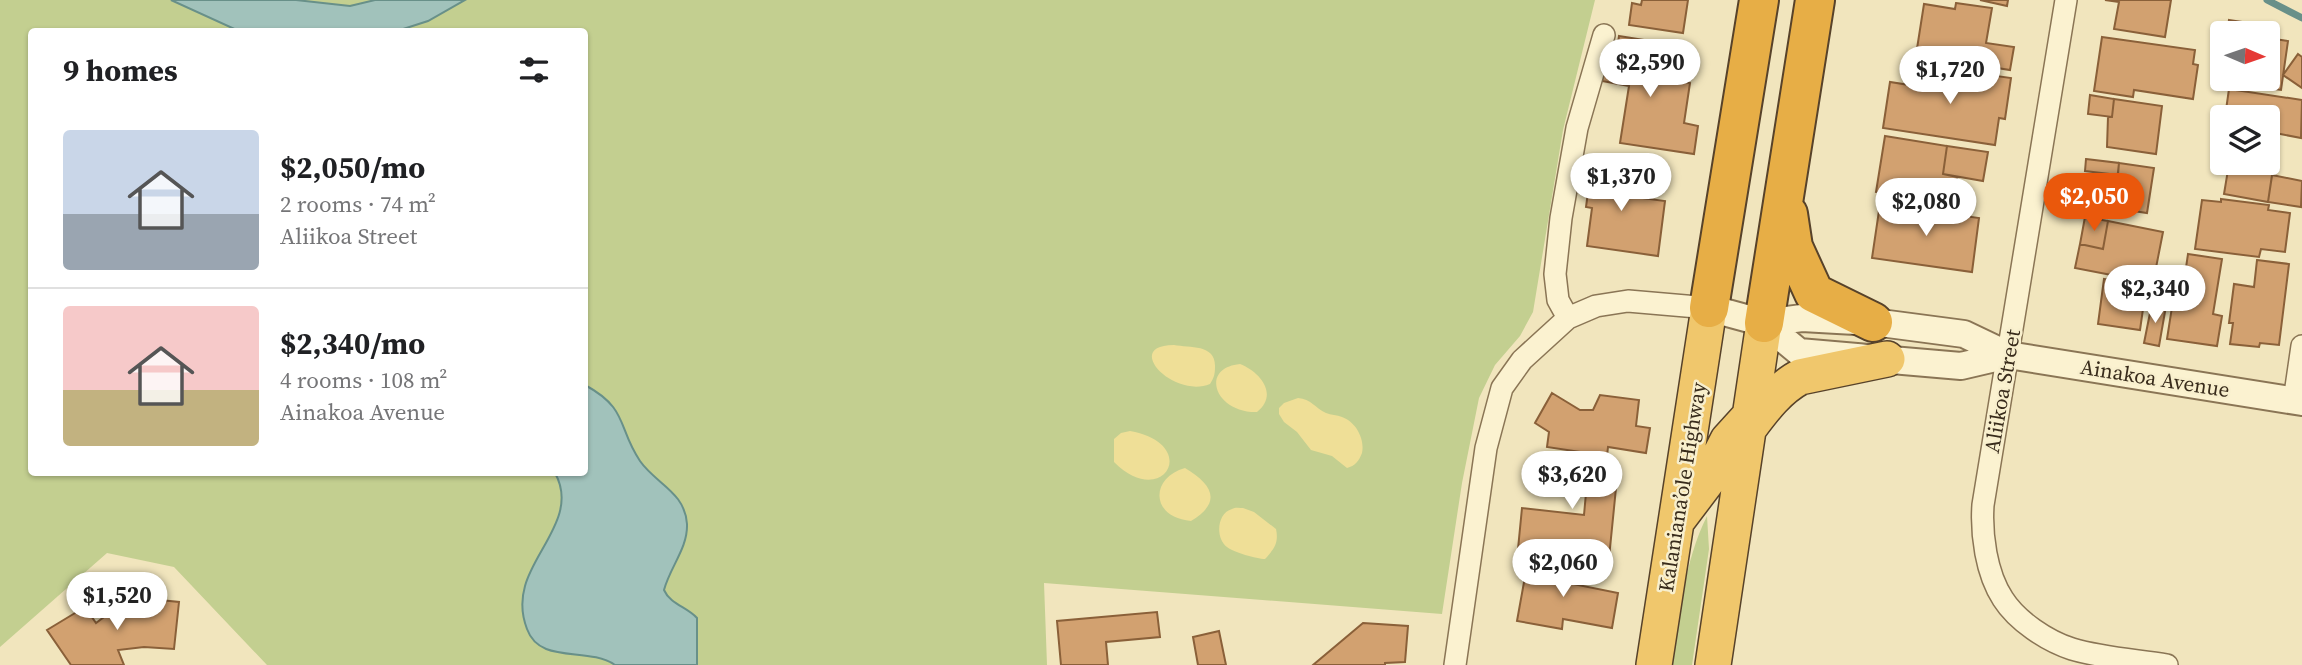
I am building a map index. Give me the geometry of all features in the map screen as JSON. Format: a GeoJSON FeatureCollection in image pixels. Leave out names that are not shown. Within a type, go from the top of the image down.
{"type":"FeatureCollection","features":[{"type":"Feature","properties":{"kind":"highway"},"geometry":{"type":"LineString","coordinates":[[1743,97],[1750,0]]}},
{"type":"Feature","properties":{"kind":"highway"},"geometry":{"type":"LineString","coordinates":[[1709,308],[1759,0]]}},
{"type":"Feature","properties":{"kind":"highway"},"geometry":{"type":"LineString","coordinates":[[1713,665],[1815,5]]}},
{"type":"Feature","properties":{"kind":"highway"},"geometry":{"type":"LineString","coordinates":[[1787,180],[1789,226],[1793,247],[1808,284],[1814,293],[1873,322]]}},
{"type":"Feature","properties":{"kind":"highway","name":"Kalaniana’ole Highway"},"geometry":{"type":"LineString","coordinates":[[1654,665],[1709,308]]}},
{"type":"Feature","properties":{"kind":"highway"},"geometry":{"type":"LineString","coordinates":[[1676,521],[1707,481],[1728,440],[1787,384],[1800,377],[1887,359]]}},
{"type":"Feature","properties":{"kind":"street","name":"Aliikoa Street"},"geometry":{"type":"LineString","coordinates":[[2066,0],[1998,408],[1982,524],[1984,547],[2002,598],[2019,617],[2044,636],[2071,648],[2167,665]]}},
{"type":"Feature","properties":{"kind":"street"},"geometry":{"type":"LineString","coordinates":[[1568,318],[1558,300],[1555,274],[1561,218],[1577,128],[1604,36]]}},
{"type":"Feature","properties":{"kind":"street"},"geometry":{"type":"LineString","coordinates":[[1455,665],[1486,448],[1502,388],[1522,360],[1568,318],[1596,306],[1628,301],[1709,308]]}},
{"type":"Feature","properties":{"kind":"street","name":"Ainakoa Avenue"},"geometry":{"type":"LineString","coordinates":[[1709,308],[1764,323],[1802,318],[1873,322],[1964,334],[2008,355],[2298,401]]}},
{"type":"Feature","properties":{"kind":"street","name":"Ainakoa Avenue"},"geometry":{"type":"LineString","coordinates":[[1764,323],[1799,352],[1961,366],[2008,355]]}},
{"type":"Feature","properties":{"kind":"street"},"geometry":{"type":"LineString","coordinates":[[2298,401],[2302,346]]}},
{"type":"Feature","properties":{"kind":"green space"},"geometry":{"type":"Polygon","coordinates":[[[0,0],[1595,0],[1563,130],[1533,312],[1520,336],[1495,365],[1479,398],[1462,483],[1442,614],[1044,583],[1047,665],[267,665],[174,567],[107,553],[0,647],[0,0]]]}},
{"type":"Feature","properties":{"kind":"green space"},"geometry":{"type":"Polygon","coordinates":[[[1707,516],[1709,549],[1692,665],[1671,665],[1688,570],[1707,516]]]}},
{"type":"Feature","properties":{"kind":"sand"},"geometry":{"type":"Polygon","coordinates":[[[1174,345],[1201,349],[1211,354],[1215,369],[1210,384],[1196,387],[1181,384],[1159,370],[1153,361],[1152,353],[1159,347],[1174,345]]]}},
{"type":"Feature","properties":{"kind":"sand"},"geometry":{"type":"Polygon","coordinates":[[[1240,364],[1260,378],[1267,391],[1263,405],[1257,412],[1231,405],[1217,390],[1219,373],[1227,367],[1240,364]]]}},
{"type":"Feature","properties":{"kind":"sand"},"geometry":{"type":"Polygon","coordinates":[[[1298,398],[1326,413],[1347,419],[1355,427],[1363,448],[1358,461],[1347,468],[1332,456],[1311,450],[1297,432],[1284,422],[1279,408],[1298,398]]]}},
{"type":"Feature","properties":{"kind":"sand"},"geometry":{"type":"Polygon","coordinates":[[[1130,431],[1152,438],[1165,448],[1169,459],[1167,470],[1160,477],[1147,480],[1132,475],[1114,462],[1114,439],[1121,433],[1130,431]]]}},
{"type":"Feature","properties":{"kind":"sand"},"geometry":{"type":"Polygon","coordinates":[[[1185,468],[1202,480],[1210,493],[1207,507],[1191,521],[1168,512],[1160,497],[1165,480],[1185,468]]]}},
{"type":"Feature","properties":{"kind":"sand"},"geometry":{"type":"Polygon","coordinates":[[[1233,508],[1254,512],[1276,529],[1275,546],[1265,559],[1245,555],[1223,543],[1219,526],[1223,515],[1233,508]]]}},
{"type":"Feature","properties":{"kind":"water"},"geometry":{"type":"Polygon","coordinates":[[[171,0],[296,0],[350,6],[375,0],[465,0],[428,21],[406,28],[232,28],[171,0]]]}},
{"type":"Feature","properties":{"kind":"water"},"geometry":{"type":"Polygon","coordinates":[[[588,387],[609,402],[616,411],[640,461],[675,496],[685,513],[685,541],[664,590],[670,599],[697,618],[697,665],[615,665],[591,656],[553,651],[533,640],[524,619],[525,586],[558,517],[561,488],[556,476],[588,476],[588,387]]]}},
{"type":"Feature","properties":{"kind":"building"},"geometry":{"type":"Polygon","coordinates":[[[1642,0],[1688,0],[1683,33],[1629,25],[1632,3],[1641,5],[1642,0]]]}},
{"type":"Feature","properties":{"kind":"building"},"geometry":{"type":"Polygon","coordinates":[[[1980,0],[2008,0],[2007,6],[1980,0]]]}},
{"type":"Feature","properties":{"kind":"building"},"geometry":{"type":"Polygon","coordinates":[[[2105,0],[2171,0],[2165,37],[2114,29],[2119,2],[2105,0]]]}},
{"type":"Feature","properties":{"kind":"building"},"geometry":{"type":"Polygon","coordinates":[[[1956,3],[1992,8],[1986,43],[2014,47],[2010,70],[1916,55],[1924,4],[1955,9],[1956,3]]]}},
{"type":"Feature","properties":{"kind":"building"},"geometry":{"type":"Polygon","coordinates":[[[1619,36],[1657,42],[1653,62],[1666,64],[1664,79],[1690,83],[1684,123],[1698,126],[1694,154],[1620,143],[1629,86],[1602,81],[1606,54],[1616,56],[1619,36]]]}},
{"type":"Feature","properties":{"kind":"building"},"geometry":{"type":"Polygon","coordinates":[[[2102,37],[2195,50],[2193,64],[2198,65],[2193,99],[2134,90],[2133,97],[2094,91],[2102,37]]]}},
{"type":"Feature","properties":{"kind":"building"},"geometry":{"type":"Polygon","coordinates":[[[2280,40],[2288,41],[2280,90],[2280,40]]]}},
{"type":"Feature","properties":{"kind":"building"},"geometry":{"type":"Polygon","coordinates":[[[2298,54],[2302,57],[2302,88],[2283,75],[2298,54]]]}},
{"type":"Feature","properties":{"kind":"building"},"geometry":{"type":"Polygon","coordinates":[[[1926,66],[2011,78],[2005,119],[1999,118],[1995,145],[1883,128],[1890,82],[1922,87],[1926,66]]]}},
{"type":"Feature","properties":{"kind":"building"},"geometry":{"type":"Polygon","coordinates":[[[2229,91],[2302,100],[2301,138],[2280,134],[2280,105],[2227,105],[2229,91]]]}},
{"type":"Feature","properties":{"kind":"building"},"geometry":{"type":"Polygon","coordinates":[[[2090,95],[2114,99],[2112,117],[2088,114],[2090,95]]]}},
{"type":"Feature","properties":{"kind":"building"},"geometry":{"type":"Polygon","coordinates":[[[2114,99],[2162,106],[2156,154],[2107,147],[2108,117],[2112,117],[2114,99]]]}},
{"type":"Feature","properties":{"kind":"building"},"geometry":{"type":"Polygon","coordinates":[[[1885,136],[1947,146],[1943,174],[1957,177],[1953,204],[1876,192],[1885,136]]]}},
{"type":"Feature","properties":{"kind":"building"},"geometry":{"type":"Polygon","coordinates":[[[1947,146],[1988,152],[1983,181],[1943,174],[1947,146]]]}},
{"type":"Feature","properties":{"kind":"building"},"geometry":{"type":"Polygon","coordinates":[[[1593,155],[1624,159],[1619,195],[1665,201],[1658,256],[1587,246],[1592,208],[1586,207],[1593,155]]]}},
{"type":"Feature","properties":{"kind":"building"},"geometry":{"type":"Polygon","coordinates":[[[2086,159],[2119,163],[2118,175],[2085,171],[2086,159]]]}},
{"type":"Feature","properties":{"kind":"building"},"geometry":{"type":"Polygon","coordinates":[[[2119,163],[2154,168],[2147,213],[2101,206],[2105,184],[2112,185],[2113,180],[2117,181],[2119,163]]]}},
{"type":"Feature","properties":{"kind":"building"},"geometry":{"type":"Polygon","coordinates":[[[2227,175],[2272,175],[2268,202],[2224,194],[2227,175]]]}},
{"type":"Feature","properties":{"kind":"building"},"geometry":{"type":"Polygon","coordinates":[[[2272,175],[2302,181],[2301,207],[2268,202],[2272,175]]]}},
{"type":"Feature","properties":{"kind":"building"},"geometry":{"type":"Polygon","coordinates":[[[2221,199],[2269,205],[2268,210],[2290,213],[2285,252],[2261,249],[2259,257],[2195,249],[2202,200],[2221,202],[2221,199]]]}},
{"type":"Feature","properties":{"kind":"building"},"geometry":{"type":"Polygon","coordinates":[[[1880,204],[1979,218],[1972,272],[1872,258],[1880,204]]]}},
{"type":"Feature","properties":{"kind":"building"},"geometry":{"type":"Polygon","coordinates":[[[2085,217],[2108,221],[2103,249],[2080,244],[2085,217]]]}},
{"type":"Feature","properties":{"kind":"building"},"geometry":{"type":"Polygon","coordinates":[[[2108,221],[2163,232],[2153,283],[2075,268],[2080,244],[2103,249],[2108,221]]]}},
{"type":"Feature","properties":{"kind":"building"},"geometry":{"type":"Polygon","coordinates":[[[2188,254],[2222,259],[2213,314],[2222,316],[2217,346],[2167,339],[2172,307],[2180,308],[2188,254]]]}},
{"type":"Feature","properties":{"kind":"building"},"geometry":{"type":"Polygon","coordinates":[[[2257,260],[2289,264],[2279,345],[2260,343],[2259,347],[2230,344],[2233,323],[2229,323],[2234,284],[2254,287],[2257,260]]]}},
{"type":"Feature","properties":{"kind":"building"},"geometry":{"type":"Polygon","coordinates":[[[2104,279],[2162,287],[2160,305],[2144,302],[2140,330],[2098,324],[2104,279]]]}},
{"type":"Feature","properties":{"kind":"building"},"geometry":{"type":"Polygon","coordinates":[[[2152,303],[2166,306],[2159,346],[2144,343],[2152,303]]]}},
{"type":"Feature","properties":{"kind":"building"},"geometry":{"type":"Polygon","coordinates":[[[1552,393],[1580,410],[1593,410],[1600,395],[1639,400],[1636,426],[1650,428],[1646,453],[1608,447],[1607,456],[1547,447],[1549,432],[1535,423],[1552,393]]]}},
{"type":"Feature","properties":{"kind":"building"},"geometry":{"type":"Polygon","coordinates":[[[1534,459],[1618,468],[1609,558],[1518,549],[1522,508],[1584,515],[1586,493],[1531,487],[1534,459]]]}},
{"type":"Feature","properties":{"kind":"building"},"geometry":{"type":"Polygon","coordinates":[[[1528,560],[1570,568],[1568,583],[1618,593],[1612,628],[1563,619],[1562,629],[1517,621],[1528,560]]]}},
{"type":"Feature","properties":{"kind":"building"},"geometry":{"type":"Polygon","coordinates":[[[150,599],[179,602],[174,649],[144,647],[118,650],[124,665],[71,665],[47,630],[85,607],[96,623],[116,608],[150,599]]]}},
{"type":"Feature","properties":{"kind":"building"},"geometry":{"type":"Polygon","coordinates":[[[1157,612],[1160,637],[1106,642],[1108,665],[1061,665],[1057,621],[1157,612]]]}},
{"type":"Feature","properties":{"kind":"building"},"geometry":{"type":"Polygon","coordinates":[[[1363,623],[1408,626],[1405,662],[1385,665],[1313,665],[1363,623]]]}},
{"type":"Feature","properties":{"kind":"building"},"geometry":{"type":"Polygon","coordinates":[[[1219,631],[1226,665],[1198,665],[1193,637],[1219,631]]]}},
{"type":"Feature","properties":{"kind":"waterway"},"geometry":{"type":"LineString","coordinates":[[2267,0],[2302,18]]}}]}
